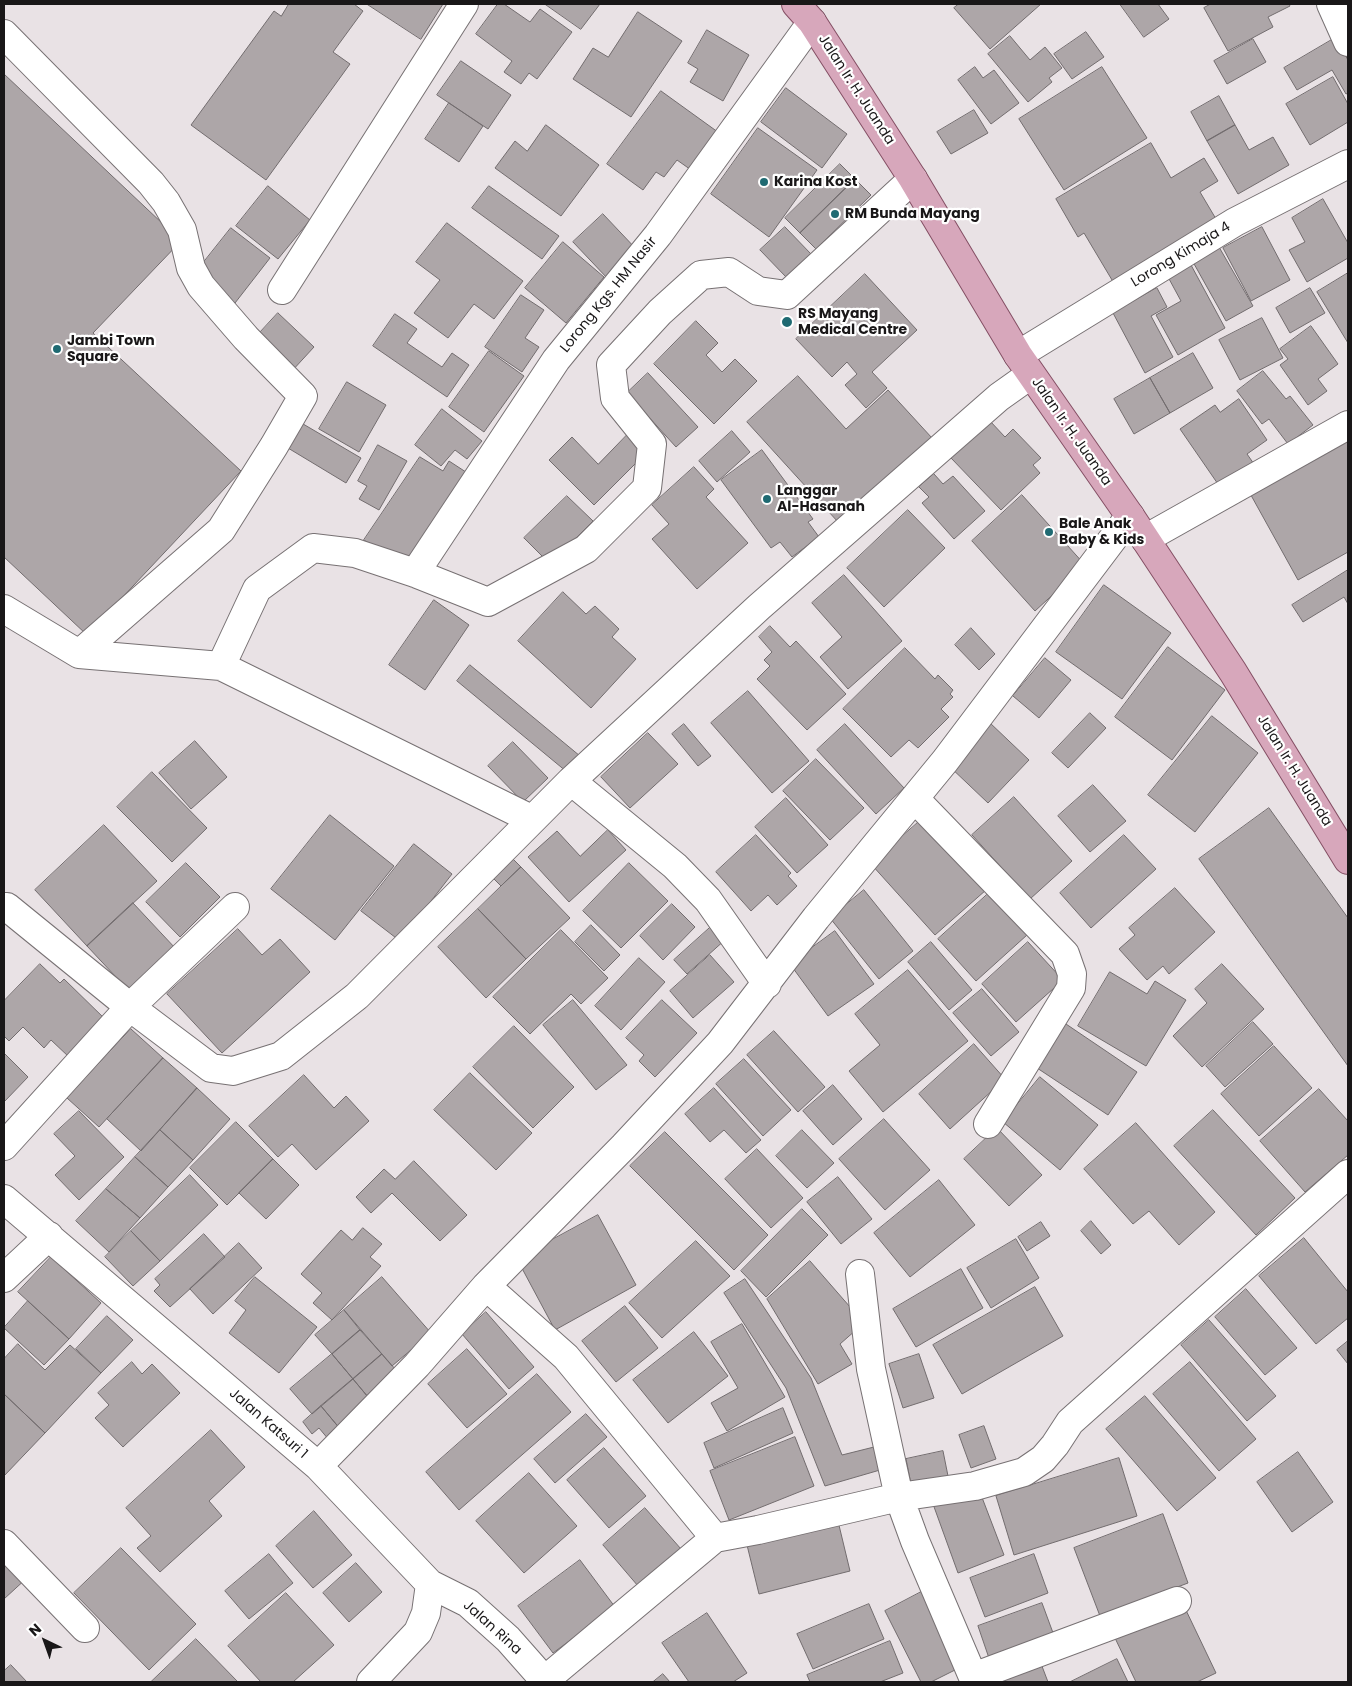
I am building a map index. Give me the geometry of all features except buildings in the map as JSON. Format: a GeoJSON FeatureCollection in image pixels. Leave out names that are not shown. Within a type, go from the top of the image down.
{"type":"FeatureCollection","features":[{"type":"Feature","properties":{"kind":"main road","name":"Jalan Ir. H. Juanda"},"geometry":{"type":"LineString","coordinates":[[804,13],[913,179],[1024,365],[1130,516],[1233,672],[1348,860]]}},
{"type":"Feature","properties":{"kind":"street"},"geometry":{"type":"LineString","coordinates":[[282,290],[464,4]]}},
{"type":"Feature","properties":{"kind":"street"},"geometry":{"type":"LineString","coordinates":[[1331,4],[1348,42]]}},
{"type":"Feature","properties":{"kind":"street","name":"Lorong Kgs. HM Nasir"},"geometry":{"type":"LineString","coordinates":[[415,573],[556,360],[658,235],[804,13]]}},
{"type":"Feature","properties":{"kind":"street"},"geometry":{"type":"LineString","coordinates":[[4,34],[151,183],[166,202],[182,230],[191,268],[201,286],[246,338],[303,396],[222,530],[79,654]]}},
{"type":"Feature","properties":{"kind":"street","name":"Lorong Kimaja 4"},"geometry":{"type":"LineString","coordinates":[[7,907],[130,1007],[211,1068],[233,1071],[281,1056],[357,996],[531,819],[571,781],[767,601],[1000,397],[1024,365],[1235,222],[1348,164]]}},
{"type":"Feature","properties":{"kind":"street"},"geometry":{"type":"LineString","coordinates":[[222,666],[257,590],[313,548],[355,552],[488,602],[586,549],[647,488],[652,444],[615,398],[611,365],[660,312],[701,275],[729,272],[758,291],[787,295],[913,179]]}},
{"type":"Feature","properties":{"kind":"street"},"geometry":{"type":"LineString","coordinates":[[1145,539],[1348,425]]}},
{"type":"Feature","properties":{"kind":"street"},"geometry":{"type":"LineString","coordinates":[[318,1466],[417,1365],[486,1286],[624,1146],[720,1043],[816,918],[915,799],[1130,516]]}},
{"type":"Feature","properties":{"kind":"street"},"geometry":{"type":"LineString","coordinates":[[4,609],[79,654],[222,666],[531,819]]}},
{"type":"Feature","properties":{"kind":"street"},"geometry":{"type":"LineString","coordinates":[[571,781],[674,866],[708,900],[767,984]]}},
{"type":"Feature","properties":{"kind":"street"},"geometry":{"type":"LineString","coordinates":[[915,799],[1065,954],[1072,974],[1071,988],[988,1124]]}},
{"type":"Feature","properties":{"kind":"street"},"geometry":{"type":"LineString","coordinates":[[4,1146],[130,1007],[235,907]]}},
{"type":"Feature","properties":{"kind":"street"},"geometry":{"type":"LineString","coordinates":[[546,1681],[715,1538],[758,1530],[899,1497],[975,1486],[1024,1472],[1043,1459],[1070,1422],[1348,1174]]}},
{"type":"Feature","properties":{"kind":"street","name":"Jalan Katsuri 1"},"geometry":{"type":"LineString","coordinates":[[4,1199],[318,1466],[430,1584]]}},
{"type":"Feature","properties":{"kind":"street"},"geometry":{"type":"LineString","coordinates":[[4,1278],[49,1236]]}},
{"type":"Feature","properties":{"kind":"street"},"geometry":{"type":"LineString","coordinates":[[860,1274],[871,1369],[899,1497],[915,1541],[973,1677],[1177,1601]]}},
{"type":"Feature","properties":{"kind":"street"},"geometry":{"type":"LineString","coordinates":[[486,1286],[566,1357],[715,1538]]}},
{"type":"Feature","properties":{"kind":"street"},"geometry":{"type":"LineString","coordinates":[[4,1544],[85,1628]]}},
{"type":"Feature","properties":{"kind":"street"},"geometry":{"type":"LineString","coordinates":[[371,1682],[418,1632],[426,1613],[430,1584]]}},
{"type":"Feature","properties":{"kind":"street","name":"Jalan Rina"},"geometry":{"type":"LineString","coordinates":[[430,1584],[468,1603],[508,1640],[546,1681]]}},
{"type":"Feature","properties":{"kind":"place","name":"Karina Kost"},"geometry":{"type":"Point","coordinates":[764,182]}},
{"type":"Feature","properties":{"kind":"place","name":"RM Bunda Mayang"},"geometry":{"type":"Point","coordinates":[835,214]}},
{"type":"Feature","properties":{"kind":"place","name":"RS Mayang Medical Centre"},"geometry":{"type":"Point","coordinates":[787,322]}},
{"type":"Feature","properties":{"kind":"place","name":"Jambi Town Square"},"geometry":{"type":"Point","coordinates":[57,349]}},
{"type":"Feature","properties":{"kind":"place","name":"Langgar Al-Hasanah"},"geometry":{"type":"Point","coordinates":[767,499]}},
{"type":"Feature","properties":{"kind":"place","name":"Bale Anak Baby & Kids"},"geometry":{"type":"Point","coordinates":[1049,532]}}]}
